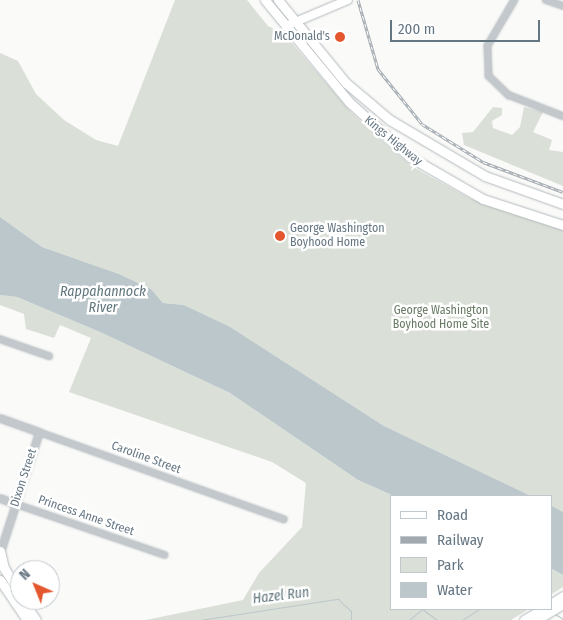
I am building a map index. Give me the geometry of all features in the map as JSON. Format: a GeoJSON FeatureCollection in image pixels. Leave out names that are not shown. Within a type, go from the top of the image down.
{"type":"FeatureCollection","features":[{"type":"Feature","properties":{"kind":"main road","name":"Kings Highway"},"geometry":{"type":"LineString","coordinates":[[265,0],[349,102],[410,157],[483,199],[563,225]]}},
{"type":"Feature","properties":{"kind":"main road","name":"Kings Highway"},"geometry":{"type":"LineString","coordinates":[[278,0],[359,96],[405,131],[485,176],[563,204]]}},
{"type":"Feature","properties":{"kind":"main road"},"geometry":{"type":"LineString","coordinates":[[286,26],[348,0]]}},
{"type":"Feature","properties":{"kind":"main road"},"geometry":{"type":"LineString","coordinates":[[0,551],[4,568],[10,579]]}},
{"type":"Feature","properties":{"kind":"main road"},"geometry":{"type":"LineString","coordinates":[[0,576],[10,587]]}},
{"type":"Feature","properties":{"kind":"main road"},"geometry":{"type":"LineString","coordinates":[[0,580],[27,620]]}},
{"type":"Feature","properties":{"kind":"main road"},"geometry":{"type":"LineString","coordinates":[[524,620],[541,610]]}},
{"type":"Feature","properties":{"kind":"main road"},"geometry":{"type":"LineString","coordinates":[[536,620],[553,610]]}},
{"type":"Feature","properties":{"kind":"street"},"geometry":{"type":"LineString","coordinates":[[514,0],[488,46],[489,76],[509,95],[563,116]]}},
{"type":"Feature","properties":{"kind":"street"},"geometry":{"type":"LineString","coordinates":[[546,0],[563,6]]}},
{"type":"Feature","properties":{"kind":"street"},"geometry":{"type":"LineString","coordinates":[[0,339],[50,356]]}},
{"type":"Feature","properties":{"kind":"street","name":"Caroline Street"},"geometry":{"type":"LineString","coordinates":[[0,418],[284,519]]}},
{"type":"Feature","properties":{"kind":"street","name":"Dixon Street"},"geometry":{"type":"LineString","coordinates":[[0,551],[39,432]]}},
{"type":"Feature","properties":{"kind":"street","name":"Princess Anne Street"},"geometry":{"type":"LineString","coordinates":[[0,498],[165,555]]}},
{"type":"Feature","properties":{"kind":"green space","name":"George Washington Boyhood Home Site"},"geometry":{"type":"Polygon","coordinates":[[[175,0],[247,0],[268,26],[284,34],[352,113],[411,166],[471,199],[563,229],[563,512],[553,507],[553,495],[529,495],[384,426],[229,327],[184,305],[163,303],[151,289],[119,274],[42,247],[0,217],[0,53],[18,61],[36,94],[64,120],[96,140],[118,146],[175,0]]]}},
{"type":"Feature","properties":{"kind":"green space"},"geometry":{"type":"Polygon","coordinates":[[[493,107],[502,108],[502,115],[492,121],[493,128],[512,135],[520,127],[524,107],[543,112],[533,132],[552,140],[549,150],[563,152],[563,186],[464,145],[462,133],[473,132],[493,107]]]}},
{"type":"Feature","properties":{"kind":"green space"},"geometry":{"type":"Polygon","coordinates":[[[0,295],[17,297],[100,332],[230,393],[358,480],[392,495],[390,495],[390,610],[527,610],[511,620],[146,620],[243,600],[259,573],[302,527],[306,483],[272,462],[69,392],[91,338],[60,325],[54,338],[26,329],[24,314],[0,305],[0,295]]]}},
{"type":"Feature","properties":{"kind":"green space"},"geometry":{"type":"Polygon","coordinates":[[[553,570],[563,575],[563,587],[553,593],[553,570]]]}},
{"type":"Feature","properties":{"kind":"water","name":"Rappahannock River"},"geometry":{"type":"Polygon","coordinates":[[[0,217],[42,247],[119,274],[151,289],[163,303],[184,305],[230,327],[384,426],[529,495],[392,495],[358,480],[230,393],[100,332],[17,297],[0,295],[0,217]]]}},
{"type":"Feature","properties":{"kind":"water"},"geometry":{"type":"Polygon","coordinates":[[[553,507],[563,512],[563,575],[553,570],[553,507]]]}},
{"type":"Feature","properties":{"kind":"waterway","name":"Hazel Run"},"geometry":{"type":"LineString","coordinates":[[200,620],[338,599],[351,611],[351,620]]}},
{"type":"Feature","properties":{"kind":"waterway","name":"Hazel Run"},"geometry":{"type":"LineString","coordinates":[[409,620],[421,610]]}},
{"type":"Feature","properties":{"kind":"waterway","name":"Hazel Run"},"geometry":{"type":"LineString","coordinates":[[423,610],[437,620]]}},
{"type":"Feature","properties":{"kind":"waterway","name":"Hazel Run"},"geometry":{"type":"LineString","coordinates":[[462,620],[477,610]]}},
{"type":"Feature","properties":{"kind":"waterway","name":"Hazel Run"},"geometry":{"type":"LineString","coordinates":[[555,614],[563,619]]}},
{"type":"Feature","properties":{"kind":"railway"},"geometry":{"type":"LineString","coordinates":[[358,0],[378,69],[422,124],[483,162],[563,192]]}},
{"type":"Feature","properties":{"kind":"place","name":"McDonald's"},"geometry":{"type":"Point","coordinates":[340,37]}},
{"type":"Feature","properties":{"kind":"place","name":"George Washington Boyhood Home"},"geometry":{"type":"Point","coordinates":[280,236]}}]}
